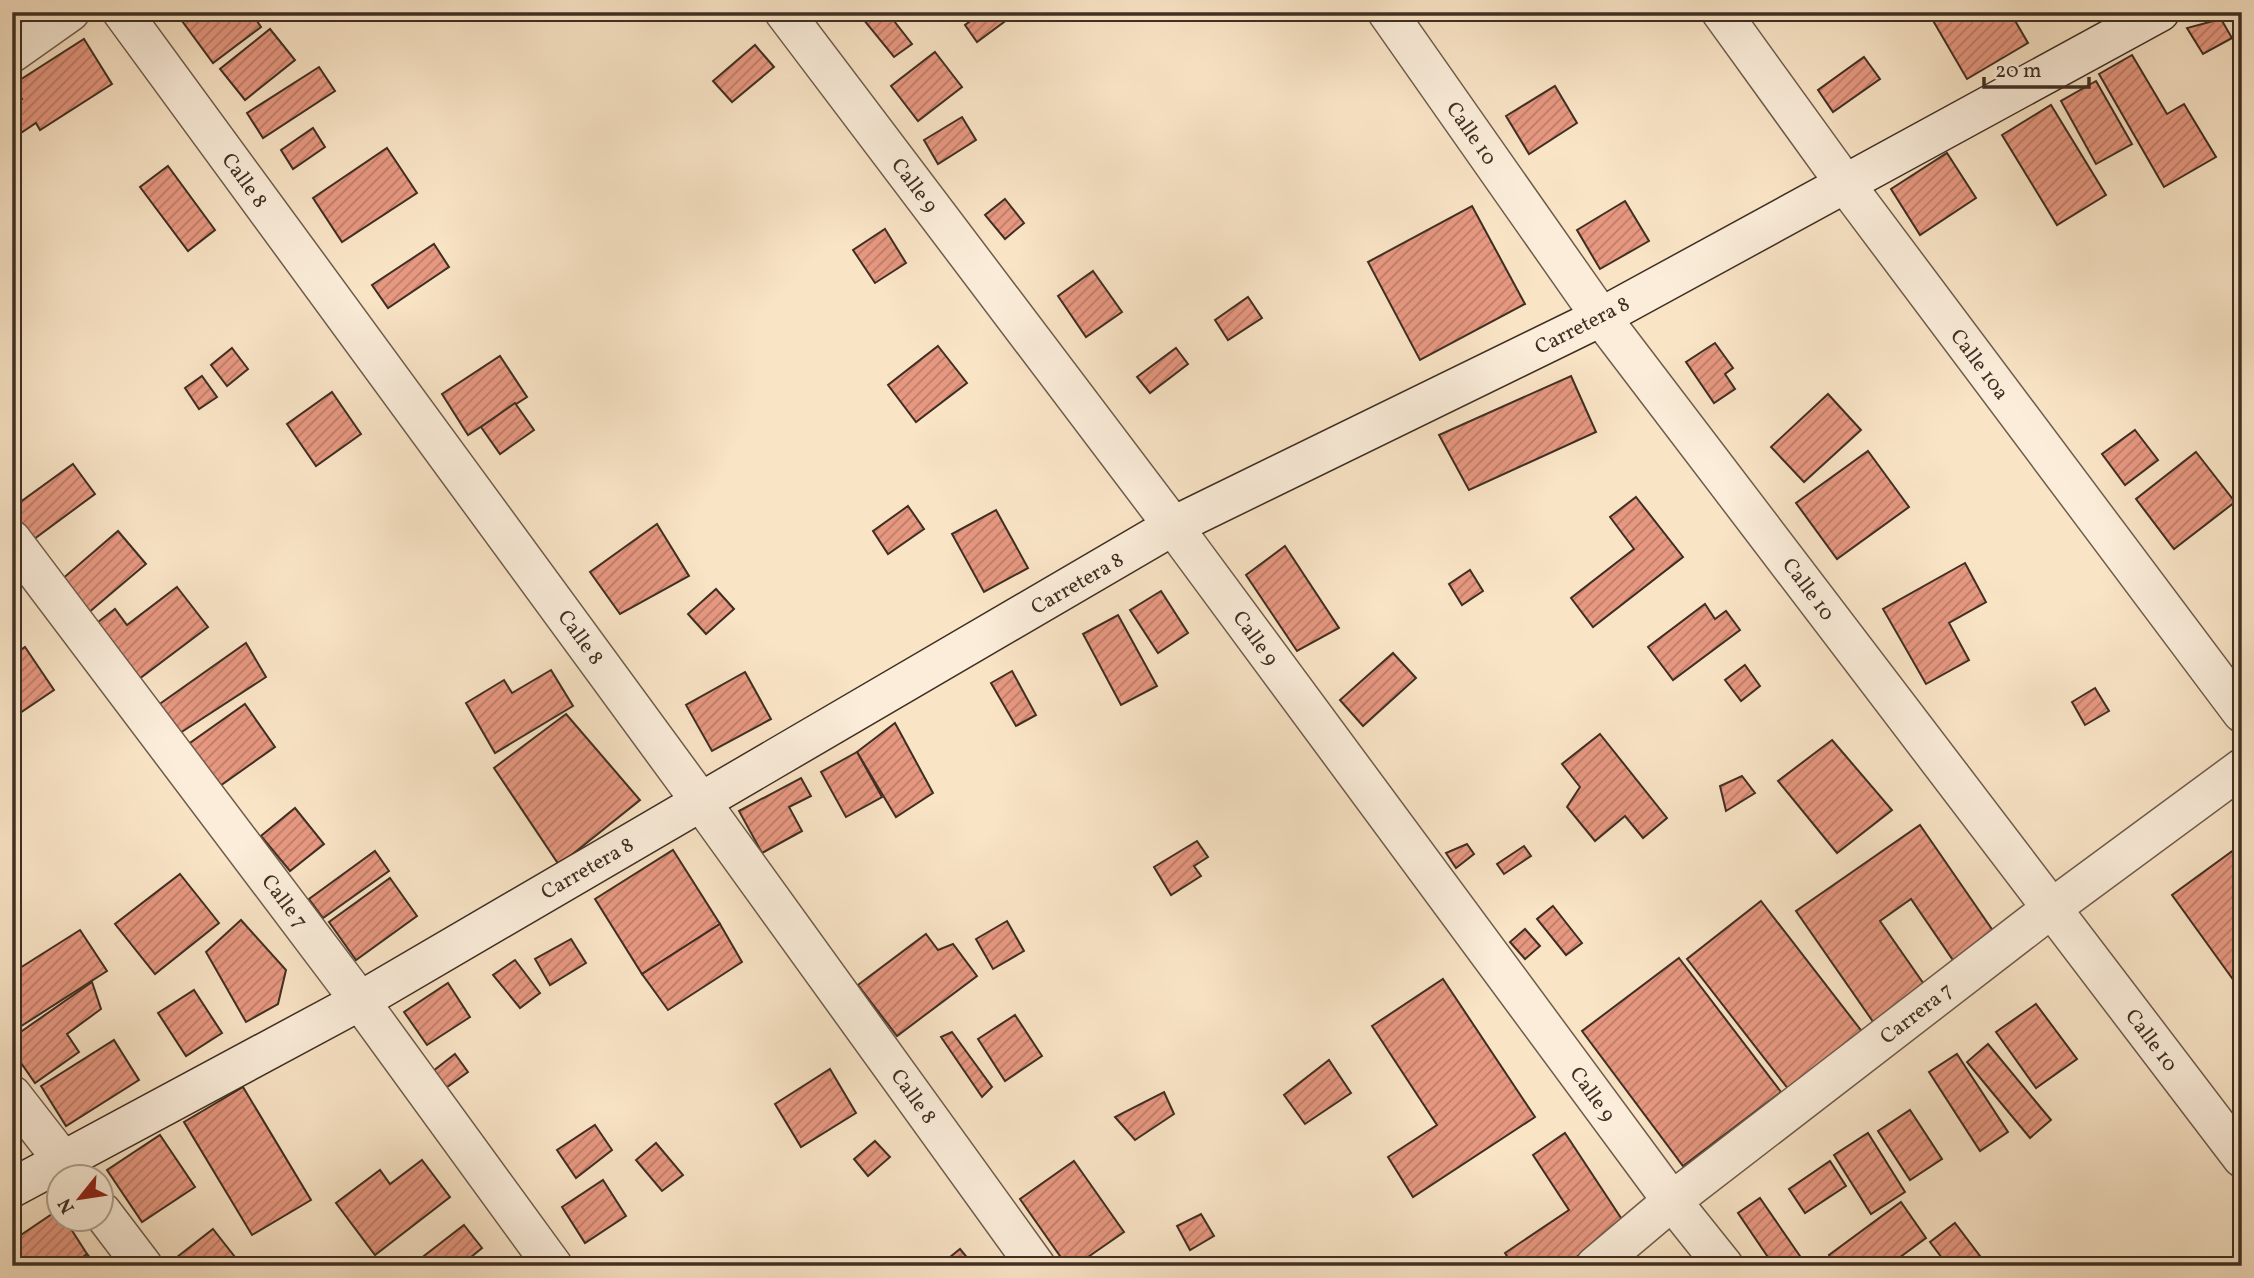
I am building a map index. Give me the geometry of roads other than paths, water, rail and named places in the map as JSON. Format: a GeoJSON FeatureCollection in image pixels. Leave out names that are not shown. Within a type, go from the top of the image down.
{"type":"FeatureCollection","features":[{"type":"Feature","properties":{"kind":"street"},"geometry":{"type":"LineString","coordinates":[[12,54],[70,12]]}},
{"type":"Feature","properties":{"kind":"street","name":"Calle 8"},"geometry":{"type":"LineString","coordinates":[[122,12],[701,802],[1036,1266]]}},
{"type":"Feature","properties":{"kind":"street","name":"Calle 9"},"geometry":{"type":"LineString","coordinates":[[784,12],[1173,526],[1672,1201],[1724,1266]]}},
{"type":"Feature","properties":{"kind":"street","name":"Calle 10"},"geometry":{"type":"LineString","coordinates":[[1387,12],[1601,317],[2242,1158]]}},
{"type":"Feature","properties":{"kind":"street","name":"Calle 10a"},"geometry":{"type":"LineString","coordinates":[[1721,12],[1846,185],[2242,713]]}},
{"type":"Feature","properties":{"kind":"street","name":"Carretera 8"},"geometry":{"type":"LineString","coordinates":[[81,1162],[1173,526],[1601,317],[2160,12]]}},
{"type":"Feature","properties":{"kind":"street","name":"Calle 7"},"geometry":{"type":"LineString","coordinates":[[12,540],[360,1001],[553,1266]]}},
{"type":"Feature","properties":{"kind":"street","name":"Carrera 7"},"geometry":{"type":"LineString","coordinates":[[1595,1266],[1672,1201],[2052,908],[2242,768]]}},
{"type":"Feature","properties":{"kind":"street"},"geometry":{"type":"LineString","coordinates":[[12,1094],[64,1162]]}},
{"type":"Feature","properties":{"kind":"street","name":"Carretera 8"},"geometry":{"type":"LineString","coordinates":[[12,1188],[46,1177]]}},
{"type":"Feature","properties":{"kind":"street"},"geometry":{"type":"LineString","coordinates":[[116,1231],[142,1266]]}}]}
